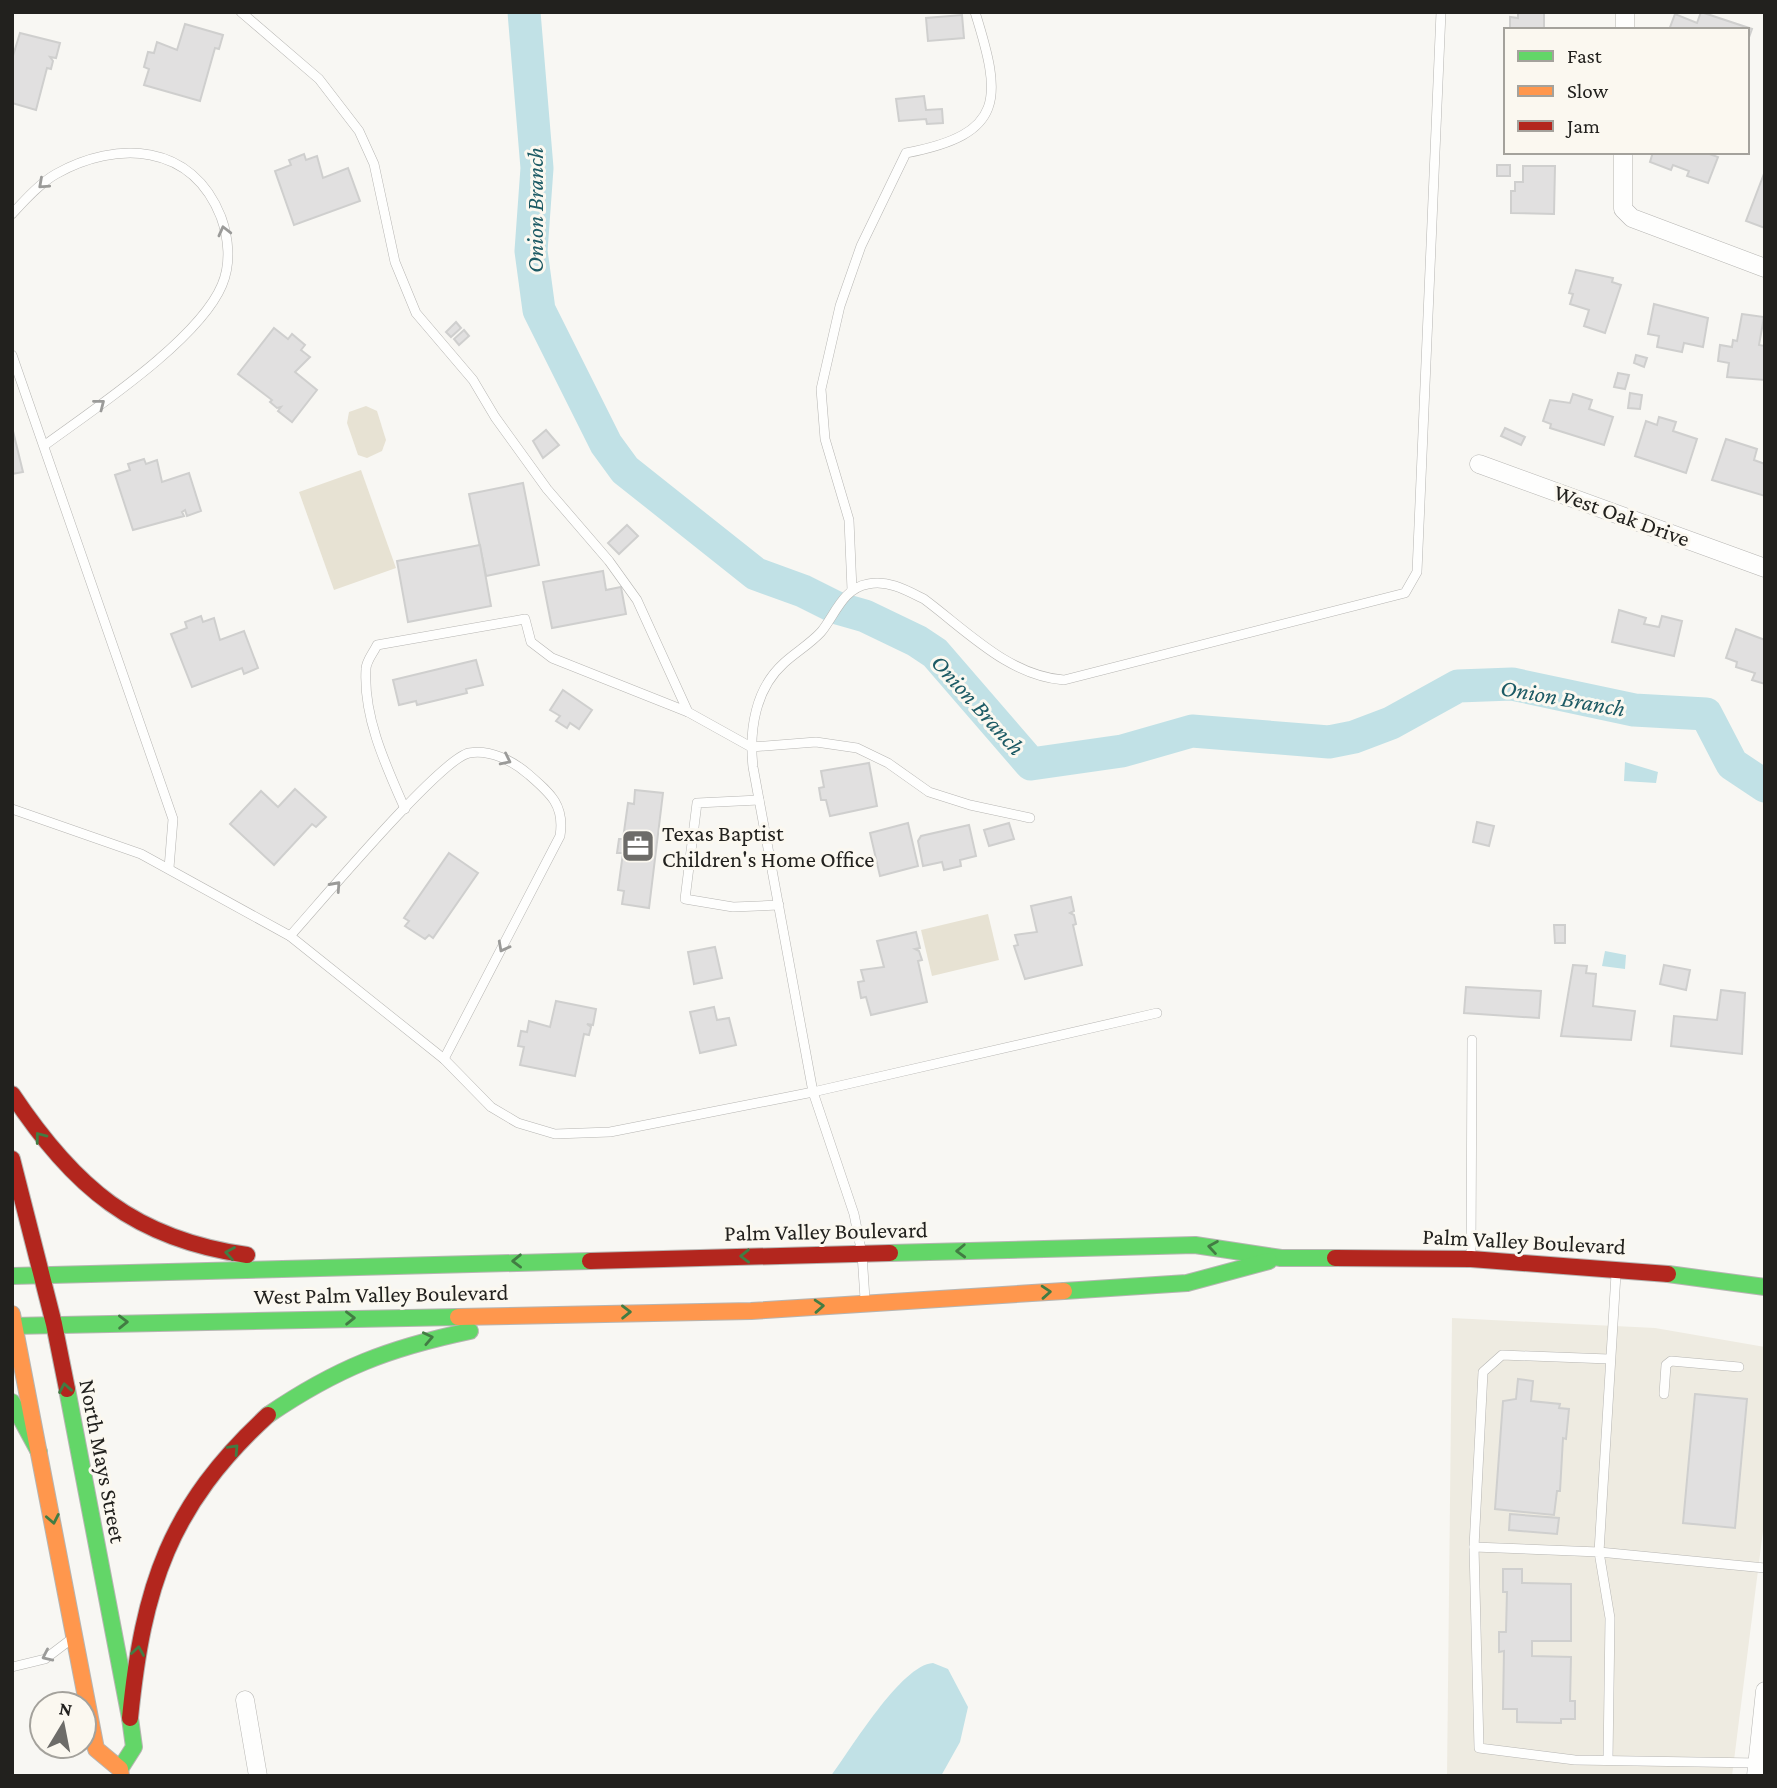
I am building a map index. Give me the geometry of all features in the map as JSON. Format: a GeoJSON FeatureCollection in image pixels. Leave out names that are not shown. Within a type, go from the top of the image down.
{"type":"FeatureCollection","features":[{"type":"Feature","properties":{"kind":"main road"},"geometry":{"type":"LineString","coordinates":[[12,1094],[61,1163],[95,1194],[147,1226],[196,1245],[242,1255],[371,1264]]}},
{"type":"Feature","properties":{"kind":"main road","name":"North Mays Street"},"geometry":{"type":"LineString","coordinates":[[12,1159],[54,1324],[130,1718],[134,1747],[120,1773],[96,1749],[76,1633],[13,1322]]}},
{"type":"Feature","properties":{"kind":"main road","name":"Palm Valley Boulevard"},"geometry":{"type":"LineString","coordinates":[[371,1264],[1195,1245],[1281,1258],[1471,1259],[1616,1268],[1765,1287]]}},
{"type":"Feature","properties":{"kind":"main road","name":"Palm Valley Boulevard"},"geometry":{"type":"LineString","coordinates":[[751,1311],[1188,1283],[1281,1258]]}},
{"type":"Feature","properties":{"kind":"main road","name":"West Palm Valley Boulevard"},"geometry":{"type":"LineString","coordinates":[[12,1276],[371,1264]]}},
{"type":"Feature","properties":{"kind":"main road","name":"West Palm Valley Boulevard"},"geometry":{"type":"LineString","coordinates":[[13,1322],[54,1324],[751,1311]]}},
{"type":"Feature","properties":{"kind":"main road"},"geometry":{"type":"LineString","coordinates":[[130,1718],[142,1627],[149,1597],[173,1535],[206,1482],[265,1418],[323,1376],[390,1348],[462,1332],[586,1313]]}},
{"type":"Feature","properties":{"kind":"main road"},"geometry":{"type":"LineString","coordinates":[[12,1402],[39,1452]]}},
{"type":"Feature","properties":{"kind":"street"},"geometry":{"type":"LineString","coordinates":[[1623,154],[1623,209],[1632,218],[1765,268]]}},
{"type":"Feature","properties":{"kind":"street","name":"West Oak Drive"},"geometry":{"type":"LineString","coordinates":[[1479,464],[1765,568]]}},
{"type":"Feature","properties":{"kind":"street"},"geometry":{"type":"LineString","coordinates":[[1759,1768],[1765,1694]]}},
{"type":"Feature","properties":{"kind":"street"},"geometry":{"type":"LineString","coordinates":[[246,1700],[258,1776]]}},
{"type":"Feature","properties":{"kind":"lane"},"geometry":{"type":"LineString","coordinates":[[242,12],[319,79],[359,131],[374,164],[395,262],[416,313],[474,380],[495,417],[547,489],[609,561],[637,600],[688,712]]}},
{"type":"Feature","properties":{"kind":"lane"},"geometry":{"type":"LineString","coordinates":[[852,590],[849,520],[821,417],[825,363],[861,246],[906,153],[929,148],[973,131],[988,109],[992,78],[975,12]]}},
{"type":"Feature","properties":{"kind":"lane"},"geometry":{"type":"LineString","coordinates":[[865,1303],[862,1254],[854,1214],[813,1092],[759,800],[751,747],[754,720],[766,686],[784,663],[820,632],[852,590],[867,584],[890,583],[924,599],[1018,669],[1042,678],[1064,680],[1405,593],[1417,572],[1441,12]]}},
{"type":"Feature","properties":{"kind":"lane"},"geometry":{"type":"LineString","coordinates":[[12,214],[53,176],[79,163],[112,153],[147,153],[178,165],[204,188],[217,208],[227,242],[226,273],[221,287],[195,324],[152,363],[45,445]]}},
{"type":"Feature","properties":{"kind":"lane"},"geometry":{"type":"LineString","coordinates":[[12,355],[173,819],[169,867]]}},
{"type":"Feature","properties":{"kind":"lane"},"geometry":{"type":"LineString","coordinates":[[405,809],[379,746],[369,698],[366,666],[377,645],[525,619],[531,642],[552,658],[688,712],[751,747],[816,742],[857,748],[881,759],[929,792],[970,805],[1030,818]]}},
{"type":"Feature","properties":{"kind":"lane"},"geometry":{"type":"LineString","coordinates":[[290,936],[445,766],[467,753],[481,752],[522,769],[550,792],[562,814],[560,836],[444,1059]]}},
{"type":"Feature","properties":{"kind":"lane"},"geometry":{"type":"LineString","coordinates":[[759,800],[697,803],[685,899],[733,906],[779,905]]}},
{"type":"Feature","properties":{"kind":"lane"},"geometry":{"type":"LineString","coordinates":[[12,809],[112,843],[169,867],[290,936],[444,1059],[477,1095],[503,1115],[518,1124],[563,1135],[610,1132],[813,1092],[1157,1013]]}},
{"type":"Feature","properties":{"kind":"lane"},"geometry":{"type":"LineString","coordinates":[[1471,1259],[1472,1040]]}},
{"type":"Feature","properties":{"kind":"lane"},"geometry":{"type":"LineString","coordinates":[[1608,1760],[1610,1618],[1599,1552],[1616,1268]]}},
{"type":"Feature","properties":{"kind":"lane"},"geometry":{"type":"LineString","coordinates":[[1609,1359],[1502,1355],[1483,1372],[1474,1547],[1479,1748],[1575,1760],[1759,1768]]}},
{"type":"Feature","properties":{"kind":"lane"},"geometry":{"type":"LineString","coordinates":[[1664,1394],[1666,1365],[1671,1361],[1740,1367]]}},
{"type":"Feature","properties":{"kind":"lane"},"geometry":{"type":"LineString","coordinates":[[1474,1547],[1599,1552],[1765,1569]]}},
{"type":"Feature","properties":{"kind":"lane"},"geometry":{"type":"LineString","coordinates":[[12,1667],[45,1659],[76,1633]]}},
{"type":"Feature","properties":{"kind":"shaded area"},"geometry":{"type":"Polygon","coordinates":[[[366,406],[377,411],[386,440],[382,451],[367,458],[358,455],[347,423],[349,412],[366,406]]]}},
{"type":"Feature","properties":{"kind":"shaded area"},"geometry":{"type":"Polygon","coordinates":[[[361,470],[396,568],[334,590],[299,492],[361,470]]]}},
{"type":"Feature","properties":{"kind":"shaded area"},"geometry":{"type":"Polygon","coordinates":[[[988,914],[999,960],[932,976],[921,930],[988,914]]]}},
{"type":"Feature","properties":{"kind":"shaded area"},"geometry":{"type":"Polygon","coordinates":[[[1452,1318],[1655,1328],[1765,1347],[1765,1515],[1732,1776],[1447,1776],[1452,1318]]]}},
{"type":"Feature","properties":{"kind":"water"},"geometry":{"type":"Polygon","coordinates":[[[1625,762],[1658,772],[1656,783],[1624,781],[1625,762]]]}},
{"type":"Feature","properties":{"kind":"water"},"geometry":{"type":"Polygon","coordinates":[[[1605,951],[1626,955],[1625,969],[1602,966],[1605,951]]]}},
{"type":"Feature","properties":{"kind":"water"},"geometry":{"type":"Polygon","coordinates":[[[933,1663],[948,1669],[968,1707],[960,1742],[941,1776],[831,1776],[892,1693],[920,1667],[933,1663]]]}},
{"type":"Feature","properties":{"kind":"building"},"geometry":{"type":"Polygon","coordinates":[[[1518,12],[1544,12],[1544,28],[1510,28],[1510,17],[1518,18],[1518,12]]]}},
{"type":"Feature","properties":{"kind":"building"},"geometry":{"type":"Polygon","coordinates":[[[1701,12],[1749,28],[1670,28],[1675,14],[1697,23],[1701,12]]]}},
{"type":"Feature","properties":{"kind":"building"},"geometry":{"type":"Polygon","coordinates":[[[962,15],[964,38],[928,41],[926,18],[962,15]]]}},
{"type":"Feature","properties":{"kind":"building"},"geometry":{"type":"Polygon","coordinates":[[[185,24],[223,35],[219,49],[215,48],[200,101],[144,85],[149,69],[144,67],[148,52],[154,53],[157,42],[177,50],[185,24]]]}},
{"type":"Feature","properties":{"kind":"building"},"geometry":{"type":"Polygon","coordinates":[[[20,33],[60,43],[56,58],[50,57],[53,61],[51,69],[47,68],[36,110],[12,103],[12,59],[20,33]]]}},
{"type":"Feature","properties":{"kind":"building"},"geometry":{"type":"Polygon","coordinates":[[[924,96],[926,110],[942,109],[943,123],[927,124],[926,119],[899,121],[896,99],[924,96]]]}},
{"type":"Feature","properties":{"kind":"building"},"geometry":{"type":"Polygon","coordinates":[[[304,154],[306,160],[317,156],[323,178],[348,168],[360,201],[294,225],[275,171],[291,165],[289,160],[304,154]]]}},
{"type":"Feature","properties":{"kind":"building"},"geometry":{"type":"Polygon","coordinates":[[[1652,154],[1710,154],[1718,157],[1708,183],[1687,176],[1689,171],[1673,165],[1671,170],[1650,162],[1652,154]]]}},
{"type":"Feature","properties":{"kind":"building"},"geometry":{"type":"Polygon","coordinates":[[[1497,165],[1510,165],[1510,176],[1497,176],[1497,165]]]}},
{"type":"Feature","properties":{"kind":"building"},"geometry":{"type":"Polygon","coordinates":[[[1523,166],[1555,166],[1554,214],[1511,213],[1511,191],[1515,191],[1515,182],[1523,182],[1523,166]]]}},
{"type":"Feature","properties":{"kind":"building"},"geometry":{"type":"Polygon","coordinates":[[[1765,171],[1765,228],[1746,221],[1765,171]]]}},
{"type":"Feature","properties":{"kind":"building"},"geometry":{"type":"Polygon","coordinates":[[[1576,270],[1613,278],[1612,282],[1621,285],[1605,333],[1584,326],[1589,310],[1570,304],[1573,294],[1569,293],[1576,270]]]}},
{"type":"Feature","properties":{"kind":"building"},"geometry":{"type":"Polygon","coordinates":[[[1654,304],[1708,318],[1703,347],[1684,343],[1682,352],[1657,347],[1659,336],[1648,334],[1654,304]]]}},
{"type":"Feature","properties":{"kind":"building"},"geometry":{"type":"Polygon","coordinates":[[[1742,314],[1764,317],[1759,345],[1765,346],[1765,380],[1727,377],[1729,363],[1718,361],[1720,345],[1732,347],[1733,340],[1737,341],[1742,314]]]}},
{"type":"Feature","properties":{"kind":"building"},"geometry":{"type":"Polygon","coordinates":[[[456,322],[461,328],[451,337],[446,332],[456,322]]]}},
{"type":"Feature","properties":{"kind":"building"},"geometry":{"type":"Polygon","coordinates":[[[274,328],[288,339],[292,334],[305,345],[301,350],[310,357],[295,372],[317,390],[292,422],[278,411],[281,407],[277,408],[270,402],[272,400],[238,374],[274,328]]]}},
{"type":"Feature","properties":{"kind":"building"},"geometry":{"type":"Polygon","coordinates":[[[464,330],[469,336],[459,345],[454,339],[464,330]]]}},
{"type":"Feature","properties":{"kind":"building"},"geometry":{"type":"Polygon","coordinates":[[[1636,355],[1647,358],[1644,367],[1634,363],[1636,355]]]}},
{"type":"Feature","properties":{"kind":"building"},"geometry":{"type":"Polygon","coordinates":[[[1618,373],[1629,375],[1625,389],[1614,387],[1618,373]]]}},
{"type":"Feature","properties":{"kind":"building"},"geometry":{"type":"Polygon","coordinates":[[[1630,393],[1642,395],[1640,409],[1628,408],[1630,393]]]}},
{"type":"Feature","properties":{"kind":"building"},"geometry":{"type":"Polygon","coordinates":[[[1573,394],[1592,400],[1589,409],[1613,417],[1604,445],[1550,428],[1551,424],[1543,421],[1550,400],[1570,403],[1573,394]]]}},
{"type":"Feature","properties":{"kind":"building"},"geometry":{"type":"Polygon","coordinates":[[[1659,417],[1676,422],[1673,431],[1697,439],[1686,473],[1635,456],[1646,421],[1657,425],[1659,417]]]}},
{"type":"Feature","properties":{"kind":"building"},"geometry":{"type":"Polygon","coordinates":[[[12,427],[23,472],[12,474],[12,427]]]}},
{"type":"Feature","properties":{"kind":"building"},"geometry":{"type":"Polygon","coordinates":[[[1505,428],[1525,437],[1521,445],[1501,436],[1505,428]]]}},
{"type":"Feature","properties":{"kind":"building"},"geometry":{"type":"Polygon","coordinates":[[[546,430],[559,445],[543,458],[533,441],[546,430]]]}},
{"type":"Feature","properties":{"kind":"building"},"geometry":{"type":"Polygon","coordinates":[[[1726,439],[1757,449],[1754,460],[1765,464],[1765,496],[1712,480],[1726,439]]]}},
{"type":"Feature","properties":{"kind":"building"},"geometry":{"type":"Polygon","coordinates":[[[144,459],[146,464],[157,460],[162,482],[189,473],[201,511],[187,516],[185,510],[182,512],[184,516],[133,530],[115,475],[130,470],[128,464],[144,459]]]}},
{"type":"Feature","properties":{"kind":"building"},"geometry":{"type":"Polygon","coordinates":[[[523,483],[539,565],[486,576],[469,494],[523,483]]]}},
{"type":"Feature","properties":{"kind":"building"},"geometry":{"type":"Polygon","coordinates":[[[627,525],[638,536],[619,554],[608,543],[627,525]]]}},
{"type":"Feature","properties":{"kind":"building"},"geometry":{"type":"Polygon","coordinates":[[[480,545],[491,606],[408,622],[397,561],[480,545]]]}},
{"type":"Feature","properties":{"kind":"building"},"geometry":{"type":"Polygon","coordinates":[[[603,571],[606,590],[621,587],[626,614],[552,628],[543,582],[603,571]]]}},
{"type":"Feature","properties":{"kind":"building"},"geometry":{"type":"Polygon","coordinates":[[[1619,610],[1646,618],[1644,624],[1659,627],[1662,616],[1682,621],[1674,656],[1612,642],[1619,610]]]}},
{"type":"Feature","properties":{"kind":"building"},"geometry":{"type":"Polygon","coordinates":[[[201,616],[203,622],[214,618],[220,640],[244,631],[258,668],[244,674],[242,668],[192,687],[171,634],[187,628],[185,622],[201,616]]]}},
{"type":"Feature","properties":{"kind":"building"},"geometry":{"type":"Polygon","coordinates":[[[1736,629],[1765,640],[1765,684],[1752,680],[1755,673],[1736,667],[1737,662],[1726,658],[1736,629]]]}},
{"type":"Feature","properties":{"kind":"building"},"geometry":{"type":"Polygon","coordinates":[[[476,660],[483,685],[466,689],[467,693],[417,705],[416,701],[399,705],[393,680],[476,660]]]}},
{"type":"Feature","properties":{"kind":"building"},"geometry":{"type":"Polygon","coordinates":[[[563,690],[592,710],[579,729],[570,723],[567,728],[556,721],[560,716],[550,710],[563,690]]]}},
{"type":"Feature","properties":{"kind":"building"},"geometry":{"type":"Polygon","coordinates":[[[869,763],[877,806],[830,816],[826,800],[821,800],[819,788],[824,787],[821,771],[869,763]]]}},
{"type":"Feature","properties":{"kind":"building"},"geometry":{"type":"Polygon","coordinates":[[[295,789],[326,817],[316,827],[312,824],[274,865],[230,824],[261,791],[278,807],[295,789]]]}},
{"type":"Feature","properties":{"kind":"building","name":"Texas Baptist Children's Home Office"},"geometry":{"type":"Polygon","coordinates":[[[635,790],[663,793],[649,908],[622,904],[624,891],[618,890],[623,853],[617,853],[619,839],[623,839],[628,803],[634,804],[635,790]]]}},
{"type":"Feature","properties":{"kind":"building"},"geometry":{"type":"Polygon","coordinates":[[[1477,822],[1494,826],[1489,846],[1473,842],[1477,822]]]}},
{"type":"Feature","properties":{"kind":"building"},"geometry":{"type":"Polygon","coordinates":[[[908,823],[918,866],[880,876],[870,833],[908,823]]]}},
{"type":"Feature","properties":{"kind":"building"},"geometry":{"type":"Polygon","coordinates":[[[1009,823],[1014,839],[989,846],[984,830],[1009,823]]]}},
{"type":"Feature","properties":{"kind":"building"},"geometry":{"type":"Polygon","coordinates":[[[969,825],[976,856],[960,860],[961,866],[944,870],[942,862],[923,866],[918,841],[921,836],[969,825]]]}},
{"type":"Feature","properties":{"kind":"building"},"geometry":{"type":"Polygon","coordinates":[[[449,853],[478,873],[433,938],[429,935],[425,939],[405,926],[409,921],[404,918],[449,853]]]}},
{"type":"Feature","properties":{"kind":"building"},"geometry":{"type":"Polygon","coordinates":[[[1071,897],[1074,911],[1070,913],[1074,915],[1076,924],[1073,925],[1082,965],[1025,979],[1014,946],[1018,945],[1015,935],[1037,932],[1031,906],[1071,897]]]}},
{"type":"Feature","properties":{"kind":"building"},"geometry":{"type":"Polygon","coordinates":[[[1554,925],[1565,925],[1565,943],[1555,943],[1554,925]]]}},
{"type":"Feature","properties":{"kind":"building"},"geometry":{"type":"Polygon","coordinates":[[[916,932],[920,948],[915,949],[919,951],[922,960],[918,961],[927,1002],[871,1015],[866,997],[861,998],[858,982],[864,981],[861,970],[884,967],[877,941],[916,932]]]}},
{"type":"Feature","properties":{"kind":"building"},"geometry":{"type":"Polygon","coordinates":[[[715,947],[722,978],[694,984],[688,952],[715,947]]]}},
{"type":"Feature","properties":{"kind":"building"},"geometry":{"type":"Polygon","coordinates":[[[1573,965],[1587,966],[1586,973],[1596,974],[1593,1006],[1635,1011],[1631,1040],[1561,1036],[1573,965]]]}},
{"type":"Feature","properties":{"kind":"building"},"geometry":{"type":"Polygon","coordinates":[[[1664,965],[1690,970],[1686,990],[1660,984],[1664,965]]]}},
{"type":"Feature","properties":{"kind":"building"},"geometry":{"type":"Polygon","coordinates":[[[1466,987],[1541,991],[1539,1018],[1464,1013],[1466,987]]]}},
{"type":"Feature","properties":{"kind":"building"},"geometry":{"type":"Polygon","coordinates":[[[1721,990],[1745,993],[1742,1054],[1671,1046],[1674,1016],[1717,1020],[1721,990]]]}},
{"type":"Feature","properties":{"kind":"building"},"geometry":{"type":"Polygon","coordinates":[[[556,1001],[596,1009],[593,1025],[587,1024],[591,1027],[589,1035],[584,1034],[575,1076],[520,1065],[524,1047],[518,1046],[521,1031],[527,1032],[529,1021],[550,1027],[556,1001]]]}},
{"type":"Feature","properties":{"kind":"building"},"geometry":{"type":"Polygon","coordinates":[[[714,1007],[717,1020],[729,1018],[736,1045],[700,1053],[690,1012],[714,1007]]]}},
{"type":"Feature","properties":{"kind":"building"},"geometry":{"type":"Polygon","coordinates":[[[1518,1379],[1533,1381],[1531,1401],[1560,1404],[1559,1408],[1569,1409],[1566,1439],[1563,1438],[1560,1491],[1557,1491],[1554,1515],[1495,1509],[1503,1401],[1516,1399],[1518,1379]]]}},
{"type":"Feature","properties":{"kind":"building"},"geometry":{"type":"Polygon","coordinates":[[[1695,1394],[1747,1399],[1735,1528],[1683,1523],[1695,1394]]]}},
{"type":"Feature","properties":{"kind":"building"},"geometry":{"type":"Polygon","coordinates":[[[1510,1514],[1559,1518],[1557,1534],[1509,1530],[1510,1514]]]}},
{"type":"Feature","properties":{"kind":"building"},"geometry":{"type":"Polygon","coordinates":[[[1503,1569],[1522,1569],[1522,1583],[1571,1584],[1571,1641],[1532,1641],[1532,1656],[1571,1657],[1570,1701],[1575,1701],[1575,1719],[1561,1719],[1561,1723],[1517,1722],[1517,1709],[1503,1709],[1504,1651],[1499,1652],[1499,1632],[1506,1632],[1507,1592],[1503,1592],[1503,1569]]]}},
{"type":"Feature","properties":{"kind":"waterway","name":"Onion Branch"},"geometry":{"type":"LineString","coordinates":[[524,12],[537,168],[531,251],[539,310],[606,444],[625,470],[756,574],[803,591],[837,608],[865,616],[917,641],[935,653],[1031,764],[1122,751],[1192,731],[1329,742],[1354,737],[1391,723],[1458,686],[1512,684],[1634,710],[1706,714],[1732,764],[1765,786]]}},
{"type":"Feature","properties":{"kind":"traffic: fast"},"geometry":{"type":"LineString","coordinates":[[890,1253],[1195,1245],[1281,1258],[1335,1258]]}},
{"type":"Feature","properties":{"kind":"traffic: fast"},"geometry":{"type":"LineString","coordinates":[[12,1276],[590,1261]]}},
{"type":"Feature","properties":{"kind":"traffic: fast"},"geometry":{"type":"LineString","coordinates":[[1064,1291],[1187,1283],[1269,1261]]}},
{"type":"Feature","properties":{"kind":"traffic: fast"},"geometry":{"type":"LineString","coordinates":[[1668,1274],[1765,1287]]}},
{"type":"Feature","properties":{"kind":"traffic: fast"},"geometry":{"type":"LineString","coordinates":[[12,1326],[458,1317]]}},
{"type":"Feature","properties":{"kind":"traffic: fast"},"geometry":{"type":"LineString","coordinates":[[268,1415],[317,1384],[364,1362],[414,1345],[470,1331]]}},
{"type":"Feature","properties":{"kind":"traffic: fast"},"geometry":{"type":"LineString","coordinates":[[67,1389],[130,1718],[134,1747],[120,1769]]}},
{"type":"Feature","properties":{"kind":"traffic: fast"},"geometry":{"type":"LineString","coordinates":[[12,1402],[39,1452]]}},
{"type":"Feature","properties":{"kind":"traffic: slow"},"geometry":{"type":"LineString","coordinates":[[458,1317],[751,1311],[1064,1291]]}},
{"type":"Feature","properties":{"kind":"traffic: slow"},"geometry":{"type":"LineString","coordinates":[[12,1314],[96,1749],[120,1769],[121,1776]]}},
{"type":"Feature","properties":{"kind":"traffic: jam"},"geometry":{"type":"LineString","coordinates":[[12,1094],[59,1156],[84,1182],[110,1203],[139,1222],[171,1236],[247,1255]]}},
{"type":"Feature","properties":{"kind":"traffic: jam"},"geometry":{"type":"LineString","coordinates":[[12,1159],[54,1324],[67,1389]]}},
{"type":"Feature","properties":{"kind":"traffic: jam"},"geometry":{"type":"LineString","coordinates":[[590,1261],[890,1253]]}},
{"type":"Feature","properties":{"kind":"traffic: jam"},"geometry":{"type":"LineString","coordinates":[[1335,1258],[1471,1259],[1668,1274]]}},
{"type":"Feature","properties":{"kind":"traffic: jam"},"geometry":{"type":"LineString","coordinates":[[130,1718],[143,1628],[153,1589],[167,1552],[184,1516],[206,1482],[268,1415]]}},
{"type":"Feature","properties":{"kind":"place","name":"Texas Baptist Children's Home Office"},"geometry":{"type":"Point","coordinates":[638,846]}}]}
